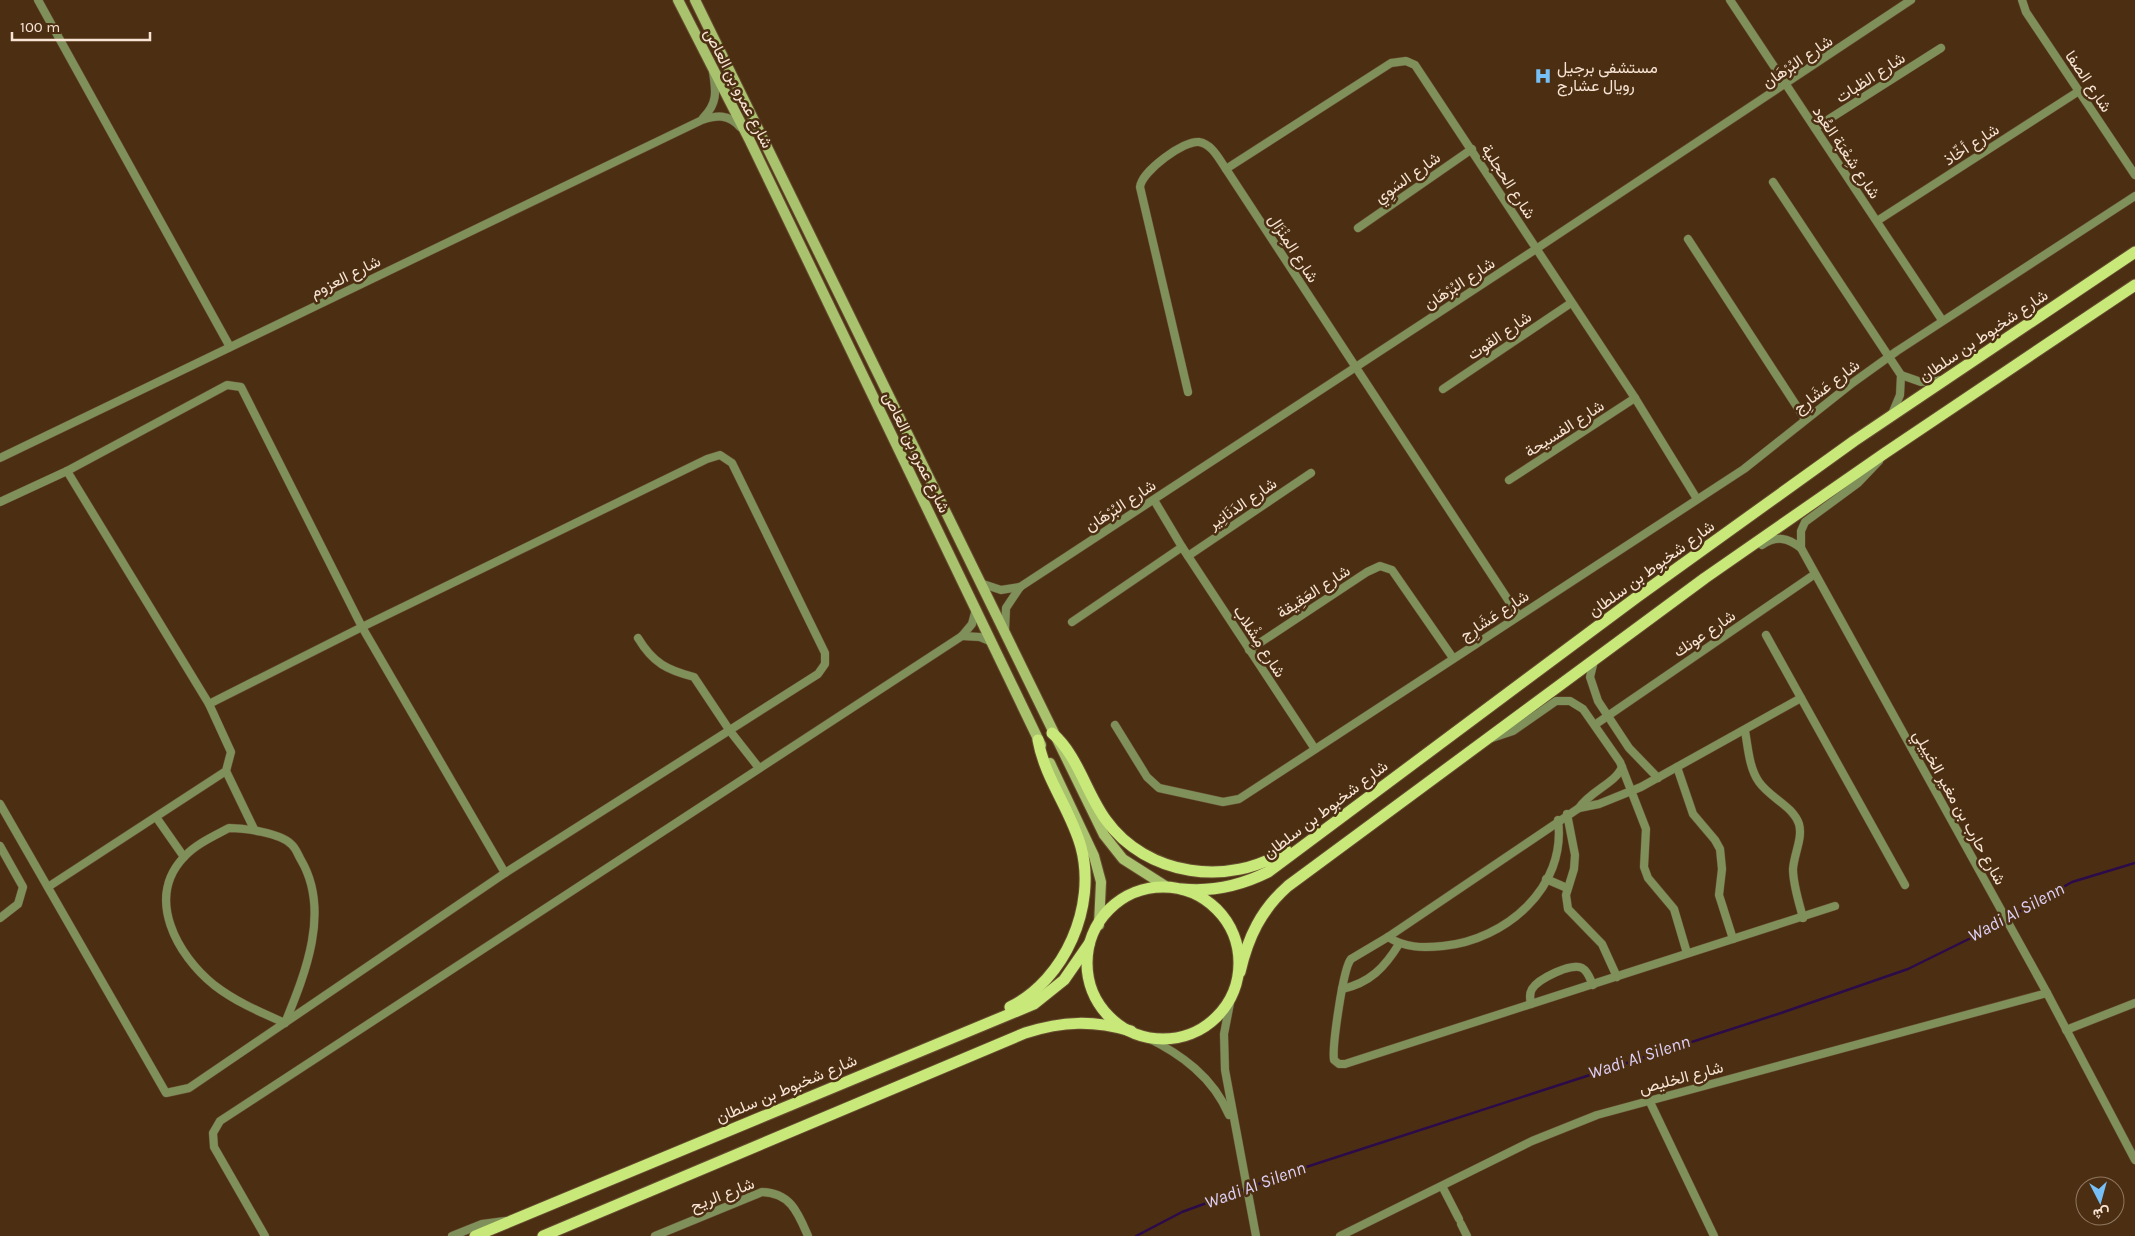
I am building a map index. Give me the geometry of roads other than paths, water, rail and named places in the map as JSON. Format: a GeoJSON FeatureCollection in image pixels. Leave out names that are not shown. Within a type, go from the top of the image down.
{"type":"FeatureCollection","features":[{"type":"Feature","properties":{"kind":"main road","name":"شارع عمرو بن العاص"},"geometry":{"type":"LineString","coordinates":[[678,0],[750,141],[1094,856],[1101,882],[1099,924]]}},
{"type":"Feature","properties":{"kind":"main road","name":"شارع عمرو بن العاص"},"geometry":{"type":"LineString","coordinates":[[695,0],[983,584],[1052,733],[1112,848],[1136,868],[1168,887]]}},
{"type":"Feature","properties":{"kind":"main road","name":"شارع شخبوط بن سلطان"},"geometry":{"type":"LineString","coordinates":[[1182,889],[1225,888],[1268,872],[1637,597],[1890,416],[2135,252]]}},
{"type":"Feature","properties":{"kind":"main road"},"geometry":{"type":"LineString","coordinates":[[543,1236],[1025,1033],[1055,1024],[1080,1022],[1097,1023],[1146,1036],[1166,1038],[1204,1027],[1220,1014],[1231,998],[1240,972],[1245,949],[1254,928],[1274,898],[1288,886],[1705,578],[1885,452],[2135,285]]}},
{"type":"Feature","properties":{"kind":"main road"},"geometry":{"type":"LineString","coordinates":[[1052,733],[1065,747],[1098,807],[1120,837],[1146,855],[1162,862],[1213,874],[1248,869],[1278,856],[1375,786],[1403,771]]}},
{"type":"Feature","properties":{"kind":"main road"},"geometry":{"type":"LineString","coordinates":[[912,1054],[924,1044],[1024,1000],[1051,975],[1069,945],[1084,900],[1085,868],[1081,846],[1044,765],[1038,740]]}},
{"type":"Feature","properties":{"kind":"main road"},"geometry":{"type":"LineString","coordinates":[[1131,1031],[1113,1020],[1099,1004],[1090,985],[1088,972],[1089,944],[1099,924],[1105,914],[1118,902],[1133,893],[1150,888],[1168,887],[1182,889],[1202,897],[1220,911],[1232,929],[1239,950],[1240,972]]}},
{"type":"Feature","properties":{"kind":"main road","name":"شارع شخبوط بن سلطان"},"geometry":{"type":"LineString","coordinates":[[475,1236],[1034,1004],[1064,980],[1089,944]]}},
{"type":"Feature","properties":{"kind":"street"},"geometry":{"type":"LineString","coordinates":[[38,0],[230,347]]}},
{"type":"Feature","properties":{"kind":"street","name":"شارع شِعْبَة العُود"},"geometry":{"type":"LineString","coordinates":[[1730,0],[1785,86],[1815,128],[1942,320]]}},
{"type":"Feature","properties":{"kind":"street","name":"شارع البُرْهَان"},"geometry":{"type":"LineString","coordinates":[[1005,632],[1006,608],[1020,587],[1785,86],[1911,0]]}},
{"type":"Feature","properties":{"kind":"street","name":"شارع الصفا"},"geometry":{"type":"LineString","coordinates":[[2022,0],[2026,12],[2135,175]]}},
{"type":"Feature","properties":{"kind":"street","name":"شارع الظبات"},"geometry":{"type":"LineString","coordinates":[[1815,128],[1940,48]]}},
{"type":"Feature","properties":{"kind":"street","name":"شارع الحجلية"},"geometry":{"type":"LineString","coordinates":[[1226,169],[1391,63],[1401,61],[1411,63],[1419,69],[1472,149],[1571,303],[1635,398],[1697,499]]}},
{"type":"Feature","properties":{"kind":"street"},"geometry":{"type":"LineString","coordinates":[[702,120],[710,111],[716,99],[712,67]]}},
{"type":"Feature","properties":{"kind":"street","name":"شارع أخّاذ"},"geometry":{"type":"LineString","coordinates":[[1877,221],[2079,91]]}},
{"type":"Feature","properties":{"kind":"street","name":"شارع العزوم"},"geometry":{"type":"LineString","coordinates":[[0,458],[702,120],[717,116],[732,119],[750,141]]}},
{"type":"Feature","properties":{"kind":"street","name":"شارع المِنْزَال"},"geometry":{"type":"LineString","coordinates":[[1188,392],[1141,192],[1141,183],[1148,171],[1192,142],[1209,147],[1226,169],[1518,615]]}},
{"type":"Feature","properties":{"kind":"street","name":"شارع السَوِي"},"geometry":{"type":"LineString","coordinates":[[1358,228],[1472,149]]}},
{"type":"Feature","properties":{"kind":"street"},"geometry":{"type":"LineString","coordinates":[[1773,182],[1901,375],[1900,395],[1890,416]]}},
{"type":"Feature","properties":{"kind":"street","name":"شارع عَشَارِج"},"geometry":{"type":"LineString","coordinates":[[1115,725],[1154,785],[1165,791],[1223,802],[1239,799],[1744,469],[1805,419],[1890,356],[1942,320],[2135,196]]}},
{"type":"Feature","properties":{"kind":"street"},"geometry":{"type":"LineString","coordinates":[[1688,239],[1805,419]]}},
{"type":"Feature","properties":{"kind":"street","name":"شارع القوت"},"geometry":{"type":"LineString","coordinates":[[1443,389],[1571,303]]}},
{"type":"Feature","properties":{"kind":"street"},"geometry":{"type":"LineString","coordinates":[[1901,375],[1921,382],[1941,380],[1950,376]]}},
{"type":"Feature","properties":{"kind":"street"},"geometry":{"type":"LineString","coordinates":[[0,502],[67,470],[227,385],[241,387],[362,627],[505,873]]}},
{"type":"Feature","properties":{"kind":"street","name":"شارع الفسيحة"},"geometry":{"type":"LineString","coordinates":[[1509,480],[1635,398]]}},
{"type":"Feature","properties":{"kind":"street"},"geometry":{"type":"LineString","coordinates":[[1802,548],[1801,531],[1805,522],[1858,483],[1885,452]]}},
{"type":"Feature","properties":{"kind":"street"},"geometry":{"type":"LineString","coordinates":[[0,804],[166,1093],[189,1088],[505,873],[818,674],[825,664],[825,653],[732,463],[720,455],[707,459],[362,627],[209,704]]}},
{"type":"Feature","properties":{"kind":"street"},"geometry":{"type":"LineString","coordinates":[[67,470],[209,704],[230,752],[226,771],[254,829]]}},
{"type":"Feature","properties":{"kind":"street","name":"شارع الدَنَانِير"},"geometry":{"type":"LineString","coordinates":[[1188,556],[1311,474]]}},
{"type":"Feature","properties":{"kind":"street","name":"شارع مِشْلاب"},"geometry":{"type":"LineString","coordinates":[[1154,500],[1182,547],[1315,749]]}},
{"type":"Feature","properties":{"kind":"street"},"geometry":{"type":"LineString","coordinates":[[1705,578],[1730,566],[1774,538],[1785,538],[1802,548]]}},
{"type":"Feature","properties":{"kind":"street"},"geometry":{"type":"LineString","coordinates":[[1072,622],[1182,547]]}},
{"type":"Feature","properties":{"kind":"street","name":"شارع حارب بن مغير الخييلي"},"geometry":{"type":"LineString","coordinates":[[1802,548],[1990,890],[2135,1160]]}},
{"type":"Feature","properties":{"kind":"street","name":"شارع العَقِيقة"},"geometry":{"type":"LineString","coordinates":[[1249,650],[1366,572],[1380,566],[1392,570],[1453,658]]}},
{"type":"Feature","properties":{"kind":"street","name":"شارع عونك"},"geometry":{"type":"LineString","coordinates":[[1596,724],[1815,574]]}},
{"type":"Feature","properties":{"kind":"street"},"geometry":{"type":"LineString","coordinates":[[983,584],[1001,590],[1020,587]]}},
{"type":"Feature","properties":{"kind":"street"},"geometry":{"type":"LineString","coordinates":[[264,1236],[214,1148],[213,1133],[220,1121],[962,636],[972,624],[976,609]]}},
{"type":"Feature","properties":{"kind":"street"},"geometry":{"type":"LineString","coordinates":[[1766,635],[1905,885]]}},
{"type":"Feature","properties":{"kind":"street"},"geometry":{"type":"LineString","coordinates":[[962,636],[980,637],[992,642]]}},
{"type":"Feature","properties":{"kind":"street"},"geometry":{"type":"LineString","coordinates":[[638,638],[645,650],[668,670],[694,677],[730,731],[760,768]]}},
{"type":"Feature","properties":{"kind":"street"},"geometry":{"type":"LineString","coordinates":[[1594,661],[1591,686],[1598,701],[1633,753],[1658,778]]}},
{"type":"Feature","properties":{"kind":"street"},"geometry":{"type":"LineString","coordinates":[[1801,698],[1745,731],[1632,791],[1599,804],[1579,808],[1567,814],[1388,937],[1349,961],[1342,989],[1333,1057],[1336,1063],[1342,1065],[1687,953],[1803,918],[1835,906]]}},
{"type":"Feature","properties":{"kind":"street"},"geometry":{"type":"LineString","coordinates":[[1485,740],[1513,731],[1550,705],[1563,700],[1577,704],[1596,724],[1621,764],[1632,791],[1647,836],[1644,854],[1648,878],[1654,889],[1674,909],[1687,953]]}},
{"type":"Feature","properties":{"kind":"street"},"geometry":{"type":"LineString","coordinates":[[1745,731],[1752,766],[1759,782],[1793,813],[1799,823],[1800,834],[1795,857],[1794,879],[1803,918]]}},
{"type":"Feature","properties":{"kind":"street"},"geometry":{"type":"LineString","coordinates":[[1579,808],[1592,792],[1616,776],[1621,764],[1633,753]]}},
{"type":"Feature","properties":{"kind":"street"},"geometry":{"type":"LineString","coordinates":[[1677,767],[1692,814],[1715,840],[1720,850],[1722,870],[1719,895],[1733,939]]}},
{"type":"Feature","properties":{"kind":"street"},"geometry":{"type":"LineString","coordinates":[[48,887],[226,771]]}},
{"type":"Feature","properties":{"kind":"street"},"geometry":{"type":"LineString","coordinates":[[1567,814],[1575,855],[1574,869],[1567,888],[1568,909],[1602,944],[1617,977]]}},
{"type":"Feature","properties":{"kind":"street"},"geometry":{"type":"LineString","coordinates":[[156,817],[184,857]]}},
{"type":"Feature","properties":{"kind":"street"},"geometry":{"type":"LineString","coordinates":[[1388,937],[1399,944],[1416,947],[1443,946],[1485,936],[1500,929],[1521,913],[1538,894],[1546,880],[1558,846],[1558,820]]}},
{"type":"Feature","properties":{"kind":"street"},"geometry":{"type":"LineString","coordinates":[[229,828],[254,829],[291,843],[306,868],[312,890],[315,931],[300,986],[285,1023],[247,1007],[214,985],[195,966],[171,930],[165,905],[171,877],[184,857],[206,840],[229,828]]}},
{"type":"Feature","properties":{"kind":"street"},"geometry":{"type":"LineString","coordinates":[[0,846],[21,882],[22,893],[14,909],[0,918]]}},
{"type":"Feature","properties":{"kind":"street"},"geometry":{"type":"LineString","coordinates":[[1546,880],[1567,888]]}},
{"type":"Feature","properties":{"kind":"street"},"geometry":{"type":"LineString","coordinates":[[1342,989],[1360,984],[1378,973],[1399,944]]}},
{"type":"Feature","properties":{"kind":"street"},"geometry":{"type":"LineString","coordinates":[[1531,1004],[1530,994],[1532,988],[1567,968],[1577,966],[1584,969],[1592,985]]}},
{"type":"Feature","properties":{"kind":"street","name":"شارع الخليص"},"geometry":{"type":"LineString","coordinates":[[1340,1236],[1532,1141],[1566,1127],[1649,1100],[2046,993]]}},
{"type":"Feature","properties":{"kind":"street"},"geometry":{"type":"LineString","coordinates":[[1231,998],[1227,1015],[1224,1052],[1235,1128],[1256,1236]]}},
{"type":"Feature","properties":{"kind":"street"},"geometry":{"type":"LineString","coordinates":[[2066,1030],[2135,1003]]}},
{"type":"Feature","properties":{"kind":"street"},"geometry":{"type":"LineString","coordinates":[[1146,1036],[1184,1058],[1200,1072],[1226,1107],[1235,1128]]}},
{"type":"Feature","properties":{"kind":"street"},"geometry":{"type":"LineString","coordinates":[[1649,1100],[1714,1236]]}},
{"type":"Feature","properties":{"kind":"street"},"geometry":{"type":"LineString","coordinates":[[1442,1186],[1467,1236]]}},
{"type":"Feature","properties":{"kind":"street","name":"شارع الريح"},"geometry":{"type":"LineString","coordinates":[[655,1236],[762,1192],[779,1194],[793,1204],[808,1236]]}},
{"type":"Feature","properties":{"kind":"street"},"geometry":{"type":"LineString","coordinates":[[452,1236],[487,1222],[510,1221]]}},
{"type":"Feature","properties":{"kind":"waterway","name":"Wadi Al Silenn"},"geometry":{"type":"LineString","coordinates":[[1136,1236],[1182,1212],[1300,1169],[1781,1013],[1908,969],[1983,932],[2072,882],[2135,863]]}},
{"type":"Feature","properties":{"kind":"place","name":"مستشفى برجيل رويال عشارج"},"geometry":{"type":"Point","coordinates":[1543,76]}}]}
